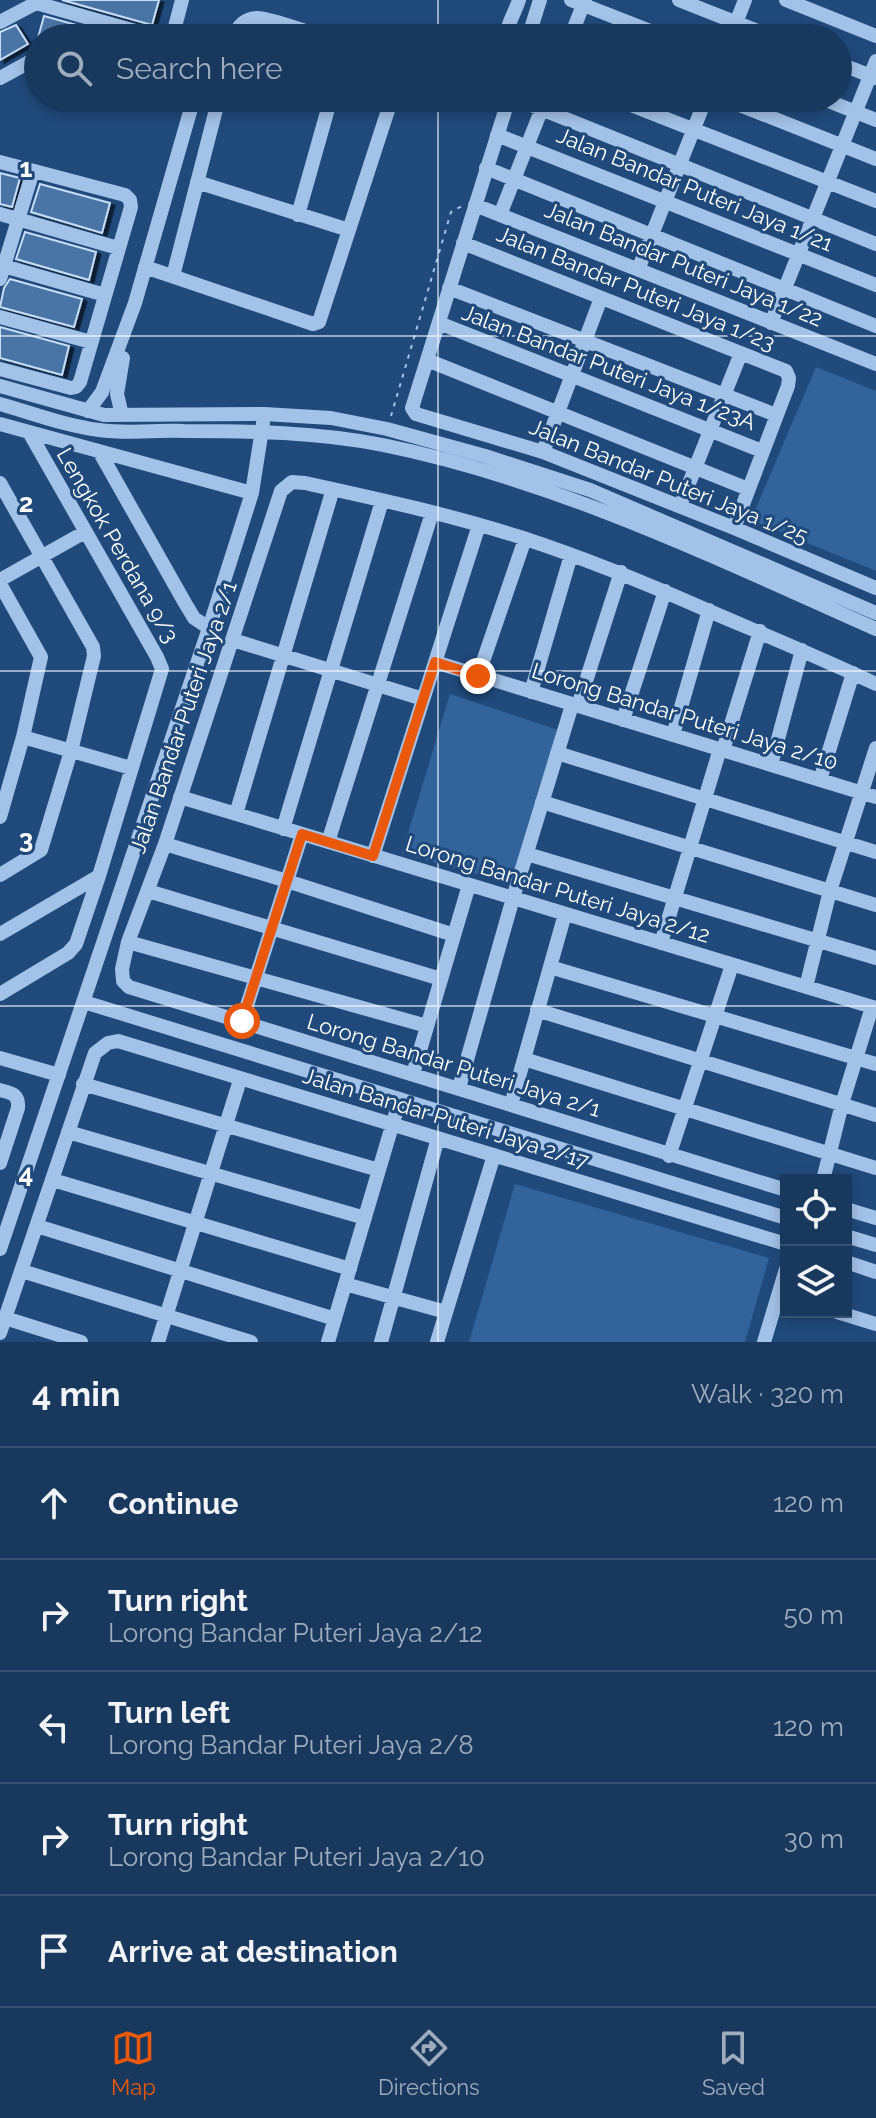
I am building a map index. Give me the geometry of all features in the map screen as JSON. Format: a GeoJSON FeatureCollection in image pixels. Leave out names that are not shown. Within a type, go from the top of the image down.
{"type":"FeatureCollection","features":[{"type":"Feature","properties":{"kind":"street"},"geometry":{"type":"LineString","coordinates":[[176,24],[182,0]]}},
{"type":"Feature","properties":{"kind":"street"},"geometry":{"type":"LineString","coordinates":[[510,24],[519,0]]}},
{"type":"Feature","properties":{"kind":"street"},"geometry":{"type":"LineString","coordinates":[[532,24],[540,0]]}},
{"type":"Feature","properties":{"kind":"street"},"geometry":{"type":"LineString","coordinates":[[679,0],[736,23],[745,0]]}},
{"type":"Feature","properties":{"kind":"street"},"geometry":{"type":"LineString","coordinates":[[786,0],[846,24]]}},
{"type":"Feature","properties":{"kind":"street"},"geometry":{"type":"LineString","coordinates":[[574,24],[580,2],[634,24]]}},
{"type":"Feature","properties":{"kind":"street"},"geometry":{"type":"LineString","coordinates":[[0,22],[36,3],[110,24]]}},
{"type":"Feature","properties":{"kind":"street"},"geometry":{"type":"LineString","coordinates":[[243,24],[259,18],[279,24]]}},
{"type":"Feature","properties":{"kind":"street"},"geometry":{"type":"LineString","coordinates":[[852,26],[876,36]]}},
{"type":"Feature","properties":{"kind":"street"},"geometry":{"type":"LineString","coordinates":[[0,78],[24,65]]}},
{"type":"Feature","properties":{"kind":"street"},"geometry":{"type":"LineString","coordinates":[[771,323],[874,72],[852,66]]}},
{"type":"Feature","properties":{"kind":"street"},"geometry":{"type":"LineString","coordinates":[[852,110],[876,120]]}},
{"type":"Feature","properties":{"kind":"street"},"geometry":{"type":"LineString","coordinates":[[122,415],[117,394],[120,368],[135,303],[190,112]]}},
{"type":"Feature","properties":{"kind":"street"},"geometry":{"type":"LineString","coordinates":[[173,276],[215,112]]}},
{"type":"Feature","properties":{"kind":"street"},"geometry":{"type":"LineString","coordinates":[[298,215],[327,112]]}},
{"type":"Feature","properties":{"kind":"street"},"geometry":{"type":"LineString","coordinates":[[145,267],[313,324],[319,322],[387,112]]}},
{"type":"Feature","properties":{"kind":"street"},"geometry":{"type":"LineString","coordinates":[[506,112],[427,360],[748,489]]}},
{"type":"Feature","properties":{"kind":"street"},"geometry":{"type":"LineString","coordinates":[[500,215],[541,112]]}},
{"type":"Feature","properties":{"kind":"street"},"geometry":{"type":"LineString","coordinates":[[562,112],[680,165],[876,244]]}},
{"type":"Feature","properties":{"kind":"street"},"geometry":{"type":"LineString","coordinates":[[650,112],[876,201]]}},
{"type":"Feature","properties":{"kind":"street"},"geometry":{"type":"LineString","coordinates":[[638,270],[701,112]]}},
{"type":"Feature","properties":{"kind":"street"},"geometry":{"type":"LineString","coordinates":[[757,112],[876,159]]}},
{"type":"Feature","properties":{"kind":"street","name":"Jalan Bandar Puteri Jaya 1/21"},"geometry":{"type":"LineString","coordinates":[[497,135],[876,285]]}},
{"type":"Feature","properties":{"kind":"street"},"geometry":{"type":"LineString","coordinates":[[0,162],[125,195],[131,207],[76,387],[0,369]]}},
{"type":"Feature","properties":{"kind":"street"},"geometry":{"type":"LineString","coordinates":[[486,168],[876,326]]}},
{"type":"Feature","properties":{"kind":"street"},"geometry":{"type":"LineString","coordinates":[[33,171],[1,270],[105,295]]}},
{"type":"Feature","properties":{"kind":"street"},"geometry":{"type":"LineString","coordinates":[[197,182],[349,230]]}},
{"type":"Feature","properties":{"kind":"street","name":"Jalan Bandar Puteri Jaya 1/22"},"geometry":{"type":"LineString","coordinates":[[475,205],[876,364]]}},
{"type":"Feature","properties":{"kind":"street"},"geometry":{"type":"LineString","coordinates":[[0,214],[118,248]]}},
{"type":"Feature","properties":{"kind":"street","name":"Jalan Bandar Puteri Jaya 1/23"},"geometry":{"type":"LineString","coordinates":[[463,243],[786,371],[788,386],[776,415]]}},
{"type":"Feature","properties":{"kind":"street"},"geometry":{"type":"LineString","coordinates":[[449,288],[776,415],[734,528]]}},
{"type":"Feature","properties":{"kind":"street"},"geometry":{"type":"LineString","coordinates":[[543,452],[601,298]]}},
{"type":"Feature","properties":{"kind":"street"},"geometry":{"type":"LineString","coordinates":[[88,411],[102,392],[135,303]]}},
{"type":"Feature","properties":{"kind":"street"},"geometry":{"type":"LineString","coordinates":[[0,317],[91,342]]}},
{"type":"Feature","properties":{"kind":"street","name":"Jalan Bandar Puteri Jaya 1/23A"},"geometry":{"type":"LineString","coordinates":[[439,323],[762,451]]}},
{"type":"Feature","properties":{"kind":"street"},"geometry":{"type":"LineString","coordinates":[[680,506],[741,353]]}},
{"type":"Feature","properties":{"kind":"street","name":"Jalan Bandar Puteri Jaya 1/25"},"geometry":{"type":"LineString","coordinates":[[427,360],[412,408],[416,414],[543,452],[872,587],[856,612]]}},
{"type":"Feature","properties":{"kind":"street"},"geometry":{"type":"LineString","coordinates":[[0,386],[104,415],[264,414],[331,418],[387,429],[485,456],[590,490],[856,612],[876,629]]}},
{"type":"Feature","properties":{"kind":"street"},"geometry":{"type":"LineString","coordinates":[[0,404],[102,431],[262,431],[318,435],[431,456],[534,486],[856,612],[876,613]]}},
{"type":"Feature","properties":{"kind":"street"},"geometry":{"type":"LineString","coordinates":[[0,1249],[252,493],[264,414]]}},
{"type":"Feature","properties":{"kind":"street"},"geometry":{"type":"LineString","coordinates":[[0,424],[252,493]]}},
{"type":"Feature","properties":{"kind":"street","name":"Lengkok Perdana 9/3"},"geometry":{"type":"LineString","coordinates":[[0,994],[68,953],[76,944],[162,669],[29,432]]}},
{"type":"Feature","properties":{"kind":"street"},"geometry":{"type":"LineString","coordinates":[[99,451],[194,618],[209,628]]}},
{"type":"Feature","properties":{"kind":"street","name":"Jalan Bandar Puteri Jaya 2/1"},"geometry":{"type":"LineString","coordinates":[[122,969],[128,942],[165,844],[281,491],[292,482],[333,489]]}},
{"type":"Feature","properties":{"kind":"street"},"geometry":{"type":"LineString","coordinates":[[0,483],[93,647],[94,656],[71,751],[41,850],[0,875]]}},
{"type":"Feature","properties":{"kind":"street"},"geometry":{"type":"LineString","coordinates":[[236,814],[333,489],[479,525],[621,572],[876,684]]}},
{"type":"Feature","properties":{"kind":"street"},"geometry":{"type":"LineString","coordinates":[[283,829],[382,501]]}},
{"type":"Feature","properties":{"kind":"street"},"geometry":{"type":"LineString","coordinates":[[328,842],[432,513]]}},
{"type":"Feature","properties":{"kind":"street"},"geometry":{"type":"LineString","coordinates":[[373,856],[479,525]]}},
{"type":"Feature","properties":{"kind":"street"},"geometry":{"type":"LineString","coordinates":[[0,817],[23,737],[41,657],[0,582],[85,532]]}},
{"type":"Feature","properties":{"kind":"street"},"geometry":{"type":"LineString","coordinates":[[478,676],[525,539]]}},
{"type":"Feature","properties":{"kind":"street"},"geometry":{"type":"LineString","coordinates":[[531,692],[571,555]]}},
{"type":"Feature","properties":{"kind":"street"},"geometry":{"type":"LineString","coordinates":[[459,1088],[557,753],[621,572]]}},
{"type":"Feature","properties":{"kind":"street"},"geometry":{"type":"LineString","coordinates":[[623,720],[665,591]]}},
{"type":"Feature","properties":{"kind":"street"},"geometry":{"type":"LineString","coordinates":[[673,735],[709,610]]}},
{"type":"Feature","properties":{"kind":"street"},"geometry":{"type":"LineString","coordinates":[[661,943],[760,631]]}},
{"type":"Feature","properties":{"kind":"street"},"geometry":{"type":"LineString","coordinates":[[233,640],[423,699]]}},
{"type":"Feature","properties":{"kind":"street"},"geometry":{"type":"LineString","coordinates":[[771,765],[802,650]]}},
{"type":"Feature","properties":{"kind":"street","name":"Lorong Bandar Puteri Jaya 2/10"},"geometry":{"type":"LineString","coordinates":[[435,662],[869,795]]}},
{"type":"Feature","properties":{"kind":"street"},"geometry":{"type":"LineString","coordinates":[[820,780],[853,673]]}},
{"type":"Feature","properties":{"kind":"street"},"geometry":{"type":"LineString","coordinates":[[23,737],[131,768]]}},
{"type":"Feature","properties":{"kind":"street"},"geometry":{"type":"LineString","coordinates":[[806,987],[830,891],[846,843],[869,795],[876,748]]}},
{"type":"Feature","properties":{"kind":"street"},"geometry":{"type":"LineString","coordinates":[[557,753],[876,852]]}},
{"type":"Feature","properties":{"kind":"street","name":"Lorong Bandar Puteri Jaya 2/12"},"geometry":{"type":"LineString","coordinates":[[180,797],[874,1008]]}},
{"type":"Feature","properties":{"kind":"street"},"geometry":{"type":"LineString","coordinates":[[542,802],[876,905]]}},
{"type":"Feature","properties":{"kind":"street"},"geometry":{"type":"LineString","coordinates":[[242,1021],[302,834]]}},
{"type":"Feature","properties":{"kind":"street"},"geometry":{"type":"LineString","coordinates":[[165,844],[454,935]]}},
{"type":"Feature","properties":{"kind":"street"},"geometry":{"type":"LineString","coordinates":[[527,854],[876,958]]}},
{"type":"Feature","properties":{"kind":"street"},"geometry":{"type":"LineString","coordinates":[[0,934],[99,876]]}},
{"type":"Feature","properties":{"kind":"street"},"geometry":{"type":"LineString","coordinates":[[413,1074],[469,885]]}},
{"type":"Feature","properties":{"kind":"street"},"geometry":{"type":"LineString","coordinates":[[148,891],[441,979]]}},
{"type":"Feature","properties":{"kind":"street"},"geometry":{"type":"LineString","coordinates":[[511,1105],[565,914]]}},
{"type":"Feature","properties":{"kind":"street"},"geometry":{"type":"LineString","coordinates":[[128,942],[427,1026]]}},
{"type":"Feature","properties":{"kind":"street"},"geometry":{"type":"LineString","coordinates":[[669,1156],[732,965]]}},
{"type":"Feature","properties":{"kind":"street"},"geometry":{"type":"LineString","coordinates":[[550,967],[876,1064]]}},
{"type":"Feature","properties":{"kind":"street","name":"Lorong Bandar Puteri Jaya 2/1"},"geometry":{"type":"LineString","coordinates":[[122,969],[123,981],[129,987],[780,1188]]}},
{"type":"Feature","properties":{"kind":"street"},"geometry":{"type":"LineString","coordinates":[[84,1002],[780,1216]]}},
{"type":"Feature","properties":{"kind":"street"},"geometry":{"type":"LineString","coordinates":[[824,1174],[842,1104],[874,1008]]}},
{"type":"Feature","properties":{"kind":"street"},"geometry":{"type":"LineString","coordinates":[[537,1010],[876,1115]]}},
{"type":"Feature","properties":{"kind":"street","name":"Jalan Bandar Puteri Jaya 2/17"},"geometry":{"type":"LineString","coordinates":[[83,1084],[95,1053],[108,1043],[118,1041],[780,1242]]}},
{"type":"Feature","properties":{"kind":"street"},"geometry":{"type":"LineString","coordinates":[[0,1058],[59,1075]]}},
{"type":"Feature","properties":{"kind":"street"},"geometry":{"type":"LineString","coordinates":[[524,1059],[876,1168]]}},
{"type":"Feature","properties":{"kind":"street"},"geometry":{"type":"LineString","coordinates":[[158,1342],[240,1080]]}},
{"type":"Feature","properties":{"kind":"street"},"geometry":{"type":"LineString","coordinates":[[81,1342],[3,1326],[83,1084],[379,1170]]}},
{"type":"Feature","properties":{"kind":"street"},"geometry":{"type":"LineString","coordinates":[[0,1090],[14,1093],[19,1100],[0,1163]]}},
{"type":"Feature","properties":{"kind":"street"},"geometry":{"type":"LineString","coordinates":[[328,1342],[400,1099]]}},
{"type":"Feature","properties":{"kind":"street"},"geometry":{"type":"LineString","coordinates":[[68,1132],[365,1218]]}},
{"type":"Feature","properties":{"kind":"street"},"geometry":{"type":"LineString","coordinates":[[381,1342],[438,1138]]}},
{"type":"Feature","properties":{"kind":"street"},"geometry":{"type":"LineString","coordinates":[[437,1342],[494,1155]]}},
{"type":"Feature","properties":{"kind":"street"},"geometry":{"type":"LineString","coordinates":[[53,1180],[196,1223],[348,1277],[393,1297],[446,1312]]}},
{"type":"Feature","properties":{"kind":"street"},"geometry":{"type":"LineString","coordinates":[[852,1211],[876,1218]]}},
{"type":"Feature","properties":{"kind":"street"},"geometry":{"type":"LineString","coordinates":[[37,1226],[335,1319]]}},
{"type":"Feature","properties":{"kind":"street"},"geometry":{"type":"LineString","coordinates":[[852,1238],[876,1245]]}},
{"type":"Feature","properties":{"kind":"street"},"geometry":{"type":"LineString","coordinates":[[852,1264],[876,1272]]}},
{"type":"Feature","properties":{"kind":"street"},"geometry":{"type":"LineString","coordinates":[[22,1271],[251,1342]]}},
{"type":"Feature","properties":{"kind":"street"},"geometry":{"type":"LineString","coordinates":[[764,1342],[780,1300]]}},
{"type":"Feature","properties":{"kind":"street"},"geometry":{"type":"LineString","coordinates":[[852,1317],[876,1324]]}},
{"type":"Feature","properties":{"kind":"path"},"geometry":{"type":"LineString","coordinates":[[387,429],[451,212]]}},
{"type":"Feature","properties":{"kind":"shaded area"},"geometry":{"type":"Polygon","coordinates":[[[816,367],[876,391],[876,571],[751,520],[816,367]]]}},
{"type":"Feature","properties":{"kind":"shaded area"},"geometry":{"type":"Polygon","coordinates":[[[450,694],[561,731],[511,884],[402,853],[450,694]]]}},
{"type":"Feature","properties":{"kind":"shaded area"},"geometry":{"type":"Polygon","coordinates":[[[515,1184],[769,1258],[745,1342],[469,1342],[515,1184]]]}},
{"type":"Feature","properties":{"kind":"building"},"geometry":{"type":"Polygon","coordinates":[[[62,0],[159,0],[152,24],[62,0]]]}},
{"type":"Feature","properties":{"kind":"building"},"geometry":{"type":"Polygon","coordinates":[[[44,16],[73,24],[42,24],[44,16]]]}},
{"type":"Feature","properties":{"kind":"building"},"geometry":{"type":"Polygon","coordinates":[[[16,25],[24,38],[24,46],[0,60],[0,32],[16,25]]]}},
{"type":"Feature","properties":{"kind":"building"},"geometry":{"type":"Polygon","coordinates":[[[0,173],[20,178],[12,207],[0,204],[0,173]]]}},
{"type":"Feature","properties":{"kind":"building"},"geometry":{"type":"Polygon","coordinates":[[[40,184],[110,203],[102,233],[31,212],[40,184]]]}},
{"type":"Feature","properties":{"kind":"building"},"geometry":{"type":"Polygon","coordinates":[[[25,232],[96,252],[89,280],[16,259],[25,232]]]}},
{"type":"Feature","properties":{"kind":"building"},"geometry":{"type":"Polygon","coordinates":[[[10,279],[82,299],[74,327],[0,307],[4,288],[10,279]]]}},
{"type":"Feature","properties":{"kind":"building"},"geometry":{"type":"Polygon","coordinates":[[[0,327],[69,346],[62,375],[0,358],[0,327]]]}},
{"type":"Feature","properties":{"kind":"route"},"geometry":{"type":"LineString","coordinates":[[242,1021],[302,834],[373,856],[435,662],[478,676]]}}]}
